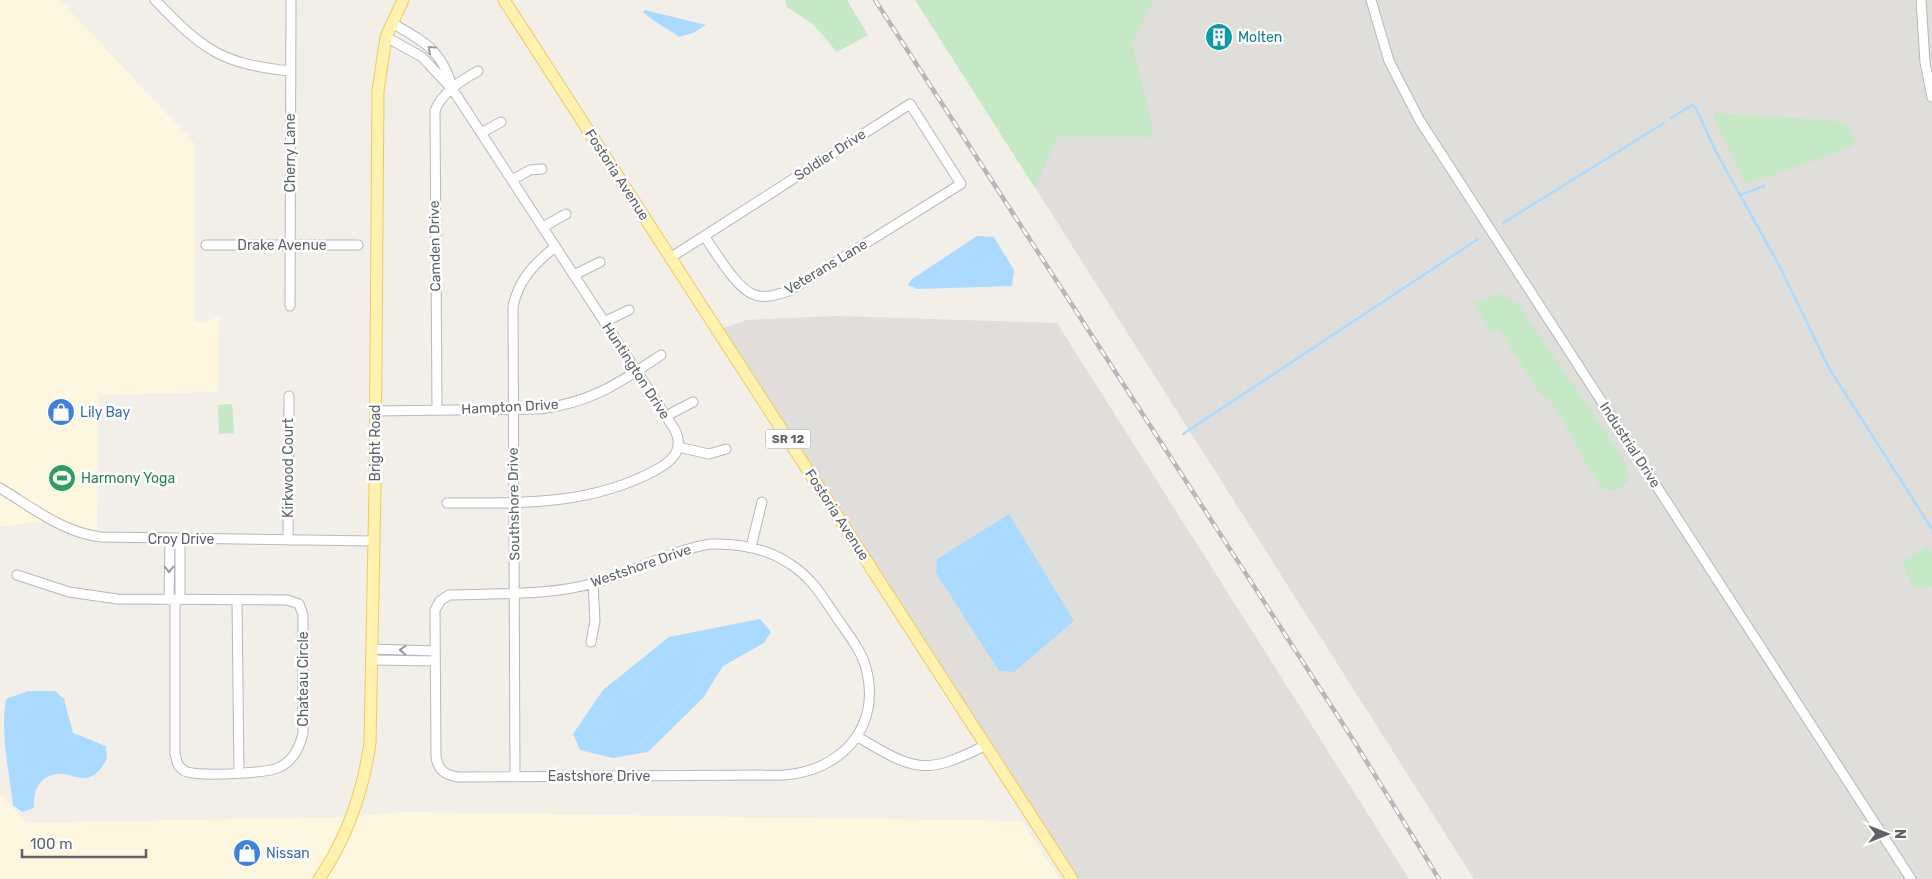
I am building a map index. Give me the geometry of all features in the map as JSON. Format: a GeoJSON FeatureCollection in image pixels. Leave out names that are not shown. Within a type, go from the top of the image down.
{"type":"FeatureCollection","features":[{"type":"Feature","properties":{"kind":"main road","name":"Bright Road"},"geometry":{"type":"LineString","coordinates":[[319,879],[336,851],[352,816],[367,764],[370,743],[374,541],[378,91],[386,37],[403,0]]}},
{"type":"Feature","properties":{"kind":"main road","name":"Fostoria Avenue"},"geometry":{"type":"LineString","coordinates":[[504,0],[1072,879]]}},
{"type":"Feature","properties":{"kind":"street"},"geometry":{"type":"LineString","coordinates":[[156,0],[191,37],[212,52],[246,65],[291,71]]}},
{"type":"Feature","properties":{"kind":"street","name":"Cherry Lane"},"geometry":{"type":"LineString","coordinates":[[290,306],[291,0]]}},
{"type":"Feature","properties":{"kind":"street","name":"Industrial Drive"},"geometry":{"type":"LineString","coordinates":[[1371,0],[1390,61],[1420,121],[1911,879]]}},
{"type":"Feature","properties":{"kind":"street"},"geometry":{"type":"LineString","coordinates":[[1920,0],[1923,45],[1932,97]]}},
{"type":"Feature","properties":{"kind":"street","name":"Huntington Drive"},"geometry":{"type":"LineString","coordinates":[[392,23],[434,51],[447,71],[453,90]]}},
{"type":"Feature","properties":{"kind":"street","name":"Huntington Drive"},"geometry":{"type":"LineString","coordinates":[[386,37],[422,57],[453,90],[666,416],[677,435],[678,447]]}},
{"type":"Feature","properties":{"kind":"street","name":"Camden Drive"},"geometry":{"type":"LineString","coordinates":[[437,410],[434,123],[437,106],[463,79],[478,71]]}},
{"type":"Feature","properties":{"kind":"street","name":"Soldier Drive"},"geometry":{"type":"LineString","coordinates":[[670,258],[910,104],[961,184]]}},
{"type":"Feature","properties":{"kind":"street"},"geometry":{"type":"LineString","coordinates":[[481,133],[501,122]]}},
{"type":"Feature","properties":{"kind":"street"},"geometry":{"type":"LineString","coordinates":[[512,180],[530,170],[542,169]]}},
{"type":"Feature","properties":{"kind":"street","name":"Veterans Lane"},"geometry":{"type":"LineString","coordinates":[[704,236],[737,282],[753,295],[774,296],[789,291],[961,184]]}},
{"type":"Feature","properties":{"kind":"street"},"geometry":{"type":"LineString","coordinates":[[543,227],[566,214]]}},
{"type":"Feature","properties":{"kind":"street","name":"Drake Avenue"},"geometry":{"type":"LineString","coordinates":[[206,245],[358,245]]}},
{"type":"Feature","properties":{"kind":"street","name":"Southshore Drive"},"geometry":{"type":"LineString","coordinates":[[515,776],[515,592],[512,410],[514,301],[517,290],[529,270],[555,247]]}},
{"type":"Feature","properties":{"kind":"street"},"geometry":{"type":"LineString","coordinates":[[574,275],[600,262]]}},
{"type":"Feature","properties":{"kind":"street"},"geometry":{"type":"LineString","coordinates":[[604,322],[629,310]]}},
{"type":"Feature","properties":{"kind":"street","name":"Hampton Drive"},"geometry":{"type":"LineString","coordinates":[[375,411],[540,409],[577,402],[612,388],[661,355]]}},
{"type":"Feature","properties":{"kind":"street","name":"Kirkwood Court"},"geometry":{"type":"LineString","coordinates":[[288,540],[289,396]]}},
{"type":"Feature","properties":{"kind":"street"},"geometry":{"type":"LineString","coordinates":[[666,416],[693,402]]}},
{"type":"Feature","properties":{"kind":"street"},"geometry":{"type":"LineString","coordinates":[[447,503],[557,501],[610,490],[666,465],[674,457],[678,447],[709,454],[726,449]]}},
{"type":"Feature","properties":{"kind":"street","name":"Croy Drive"},"geometry":{"type":"LineString","coordinates":[[0,488],[50,520],[79,532],[109,538],[374,541]]}},
{"type":"Feature","properties":{"kind":"street"},"geometry":{"type":"LineString","coordinates":[[751,547],[762,502]]}},
{"type":"Feature","properties":{"kind":"street"},"geometry":{"type":"LineString","coordinates":[[170,539],[175,600]]}},
{"type":"Feature","properties":{"kind":"street"},"geometry":{"type":"LineString","coordinates":[[175,600],[180,539]]}},
{"type":"Feature","properties":{"kind":"street","name":"Westshore Drive"},"geometry":{"type":"LineString","coordinates":[[435,661],[435,610],[444,598],[449,595],[515,592],[593,583],[698,546],[722,544],[751,547],[780,558],[810,580],[861,656],[866,667],[869,690],[866,714],[858,737]]}},
{"type":"Feature","properties":{"kind":"street","name":"Chateau Circle"},"geometry":{"type":"LineString","coordinates":[[17,575],[87,596],[117,599],[294,601],[299,604],[303,616],[303,721],[300,745],[290,760],[280,768],[268,772],[194,773],[182,770],[178,765],[175,754],[175,600]]}},
{"type":"Feature","properties":{"kind":"street"},"geometry":{"type":"LineString","coordinates":[[591,642],[595,621],[593,583]]}},
{"type":"Feature","properties":{"kind":"street"},"geometry":{"type":"LineString","coordinates":[[237,600],[240,773]]}},
{"type":"Feature","properties":{"kind":"street"},"geometry":{"type":"LineString","coordinates":[[372,654],[435,651]]}},
{"type":"Feature","properties":{"kind":"street"},"geometry":{"type":"LineString","coordinates":[[372,654],[435,661]]}},
{"type":"Feature","properties":{"kind":"street","name":"Eastshore Drive"},"geometry":{"type":"LineString","coordinates":[[435,661],[436,756],[440,769],[445,774],[458,777],[796,774],[815,769],[832,761],[858,737]]}},
{"type":"Feature","properties":{"kind":"street"},"geometry":{"type":"LineString","coordinates":[[858,737],[903,762],[927,766],[951,762],[986,745]]}},
{"type":"Feature","properties":{"kind":"shaded area"},"geometry":{"type":"Polygon","coordinates":[[[0,0],[60,0],[195,144],[195,321],[206,323],[219,316],[218,392],[99,395],[97,537],[50,520],[0,527],[0,0]]]}},
{"type":"Feature","properties":{"kind":"shaded area"},"geometry":{"type":"Polygon","coordinates":[[[916,0],[1932,0],[1932,879],[1474,879],[916,0]]]}},
{"type":"Feature","properties":{"kind":"shaded area"},"geometry":{"type":"Polygon","coordinates":[[[837,316],[1057,323],[1409,879],[1078,879],[723,328],[747,320],[837,316]]]}},
{"type":"Feature","properties":{"kind":"shaded area"},"geometry":{"type":"Polygon","coordinates":[[[0,794],[27,823],[352,817],[401,812],[1021,821],[1060,879],[0,879],[0,794]]]}},
{"type":"Feature","properties":{"kind":"green space"},"geometry":{"type":"Polygon","coordinates":[[[785,0],[847,0],[868,35],[837,52],[813,24],[787,7],[785,0]]]}},
{"type":"Feature","properties":{"kind":"green space"},"geometry":{"type":"Polygon","coordinates":[[[915,0],[1154,0],[1132,42],[1154,137],[1058,136],[1035,188],[915,0]]]}},
{"type":"Feature","properties":{"kind":"green space"},"geometry":{"type":"Polygon","coordinates":[[[1717,113],[1835,121],[1847,124],[1856,140],[1852,147],[1750,183],[1744,183],[1713,115],[1717,113]]]}},
{"type":"Feature","properties":{"kind":"green space"},"geometry":{"type":"Polygon","coordinates":[[[1503,294],[1519,305],[1625,461],[1628,483],[1614,491],[1601,488],[1550,399],[1541,395],[1499,329],[1491,332],[1473,302],[1503,294]]]}},
{"type":"Feature","properties":{"kind":"green space"},"geometry":{"type":"Polygon","coordinates":[[[232,404],[234,433],[219,434],[218,405],[232,404]]]}},
{"type":"Feature","properties":{"kind":"green space"},"geometry":{"type":"Polygon","coordinates":[[[1928,546],[1932,554],[1932,586],[1914,589],[1902,562],[1928,546]]]}},
{"type":"Feature","properties":{"kind":"water"},"geometry":{"type":"Polygon","coordinates":[[[645,10],[706,25],[693,33],[679,37],[647,16],[643,12],[645,10]]]}},
{"type":"Feature","properties":{"kind":"water"},"geometry":{"type":"Polygon","coordinates":[[[977,236],[994,237],[1014,270],[1012,286],[917,289],[908,285],[912,279],[977,236]]]}},
{"type":"Feature","properties":{"kind":"water"},"geometry":{"type":"Polygon","coordinates":[[[1009,514],[1074,621],[1014,672],[999,671],[936,573],[937,559],[1009,514]]]}},
{"type":"Feature","properties":{"kind":"water"},"geometry":{"type":"Polygon","coordinates":[[[760,619],[771,632],[764,643],[723,666],[703,698],[648,752],[613,758],[580,750],[573,734],[603,690],[669,637],[760,619]]]}},
{"type":"Feature","properties":{"kind":"water"},"geometry":{"type":"Polygon","coordinates":[[[28,691],[55,691],[64,699],[73,733],[106,746],[107,759],[99,771],[90,777],[81,778],[57,774],[45,778],[38,786],[34,796],[34,808],[22,812],[13,805],[6,752],[4,712],[6,699],[28,691]]]}},
{"type":"Feature","properties":{"kind":"waterway"},"geometry":{"type":"LineString","coordinates":[[1671,118],[1692,105],[1696,108],[1715,150],[1779,265],[1829,368],[1932,529]]}},
{"type":"Feature","properties":{"kind":"waterway"},"geometry":{"type":"LineString","coordinates":[[1503,223],[1664,123]]}},
{"type":"Feature","properties":{"kind":"waterway"},"geometry":{"type":"LineString","coordinates":[[1740,195],[1764,186]]}},
{"type":"Feature","properties":{"kind":"waterway"},"geometry":{"type":"LineString","coordinates":[[1183,434],[1478,239]]}},
{"type":"Feature","properties":{"kind":"railway"},"geometry":{"type":"LineString","coordinates":[[875,0],[1352,738],[1439,879]]}},
{"type":"Feature","properties":{"kind":"place","name":"Molten"},"geometry":{"type":"Point","coordinates":[1219,37]}},
{"type":"Feature","properties":{"kind":"place","name":"Lily Bay"},"geometry":{"type":"Point","coordinates":[61,412]}},
{"type":"Feature","properties":{"kind":"place","name":"Harmony Yoga"},"geometry":{"type":"Point","coordinates":[62,478]}},
{"type":"Feature","properties":{"kind":"place","name":"Nissan"},"geometry":{"type":"Point","coordinates":[247,853]}}]}
